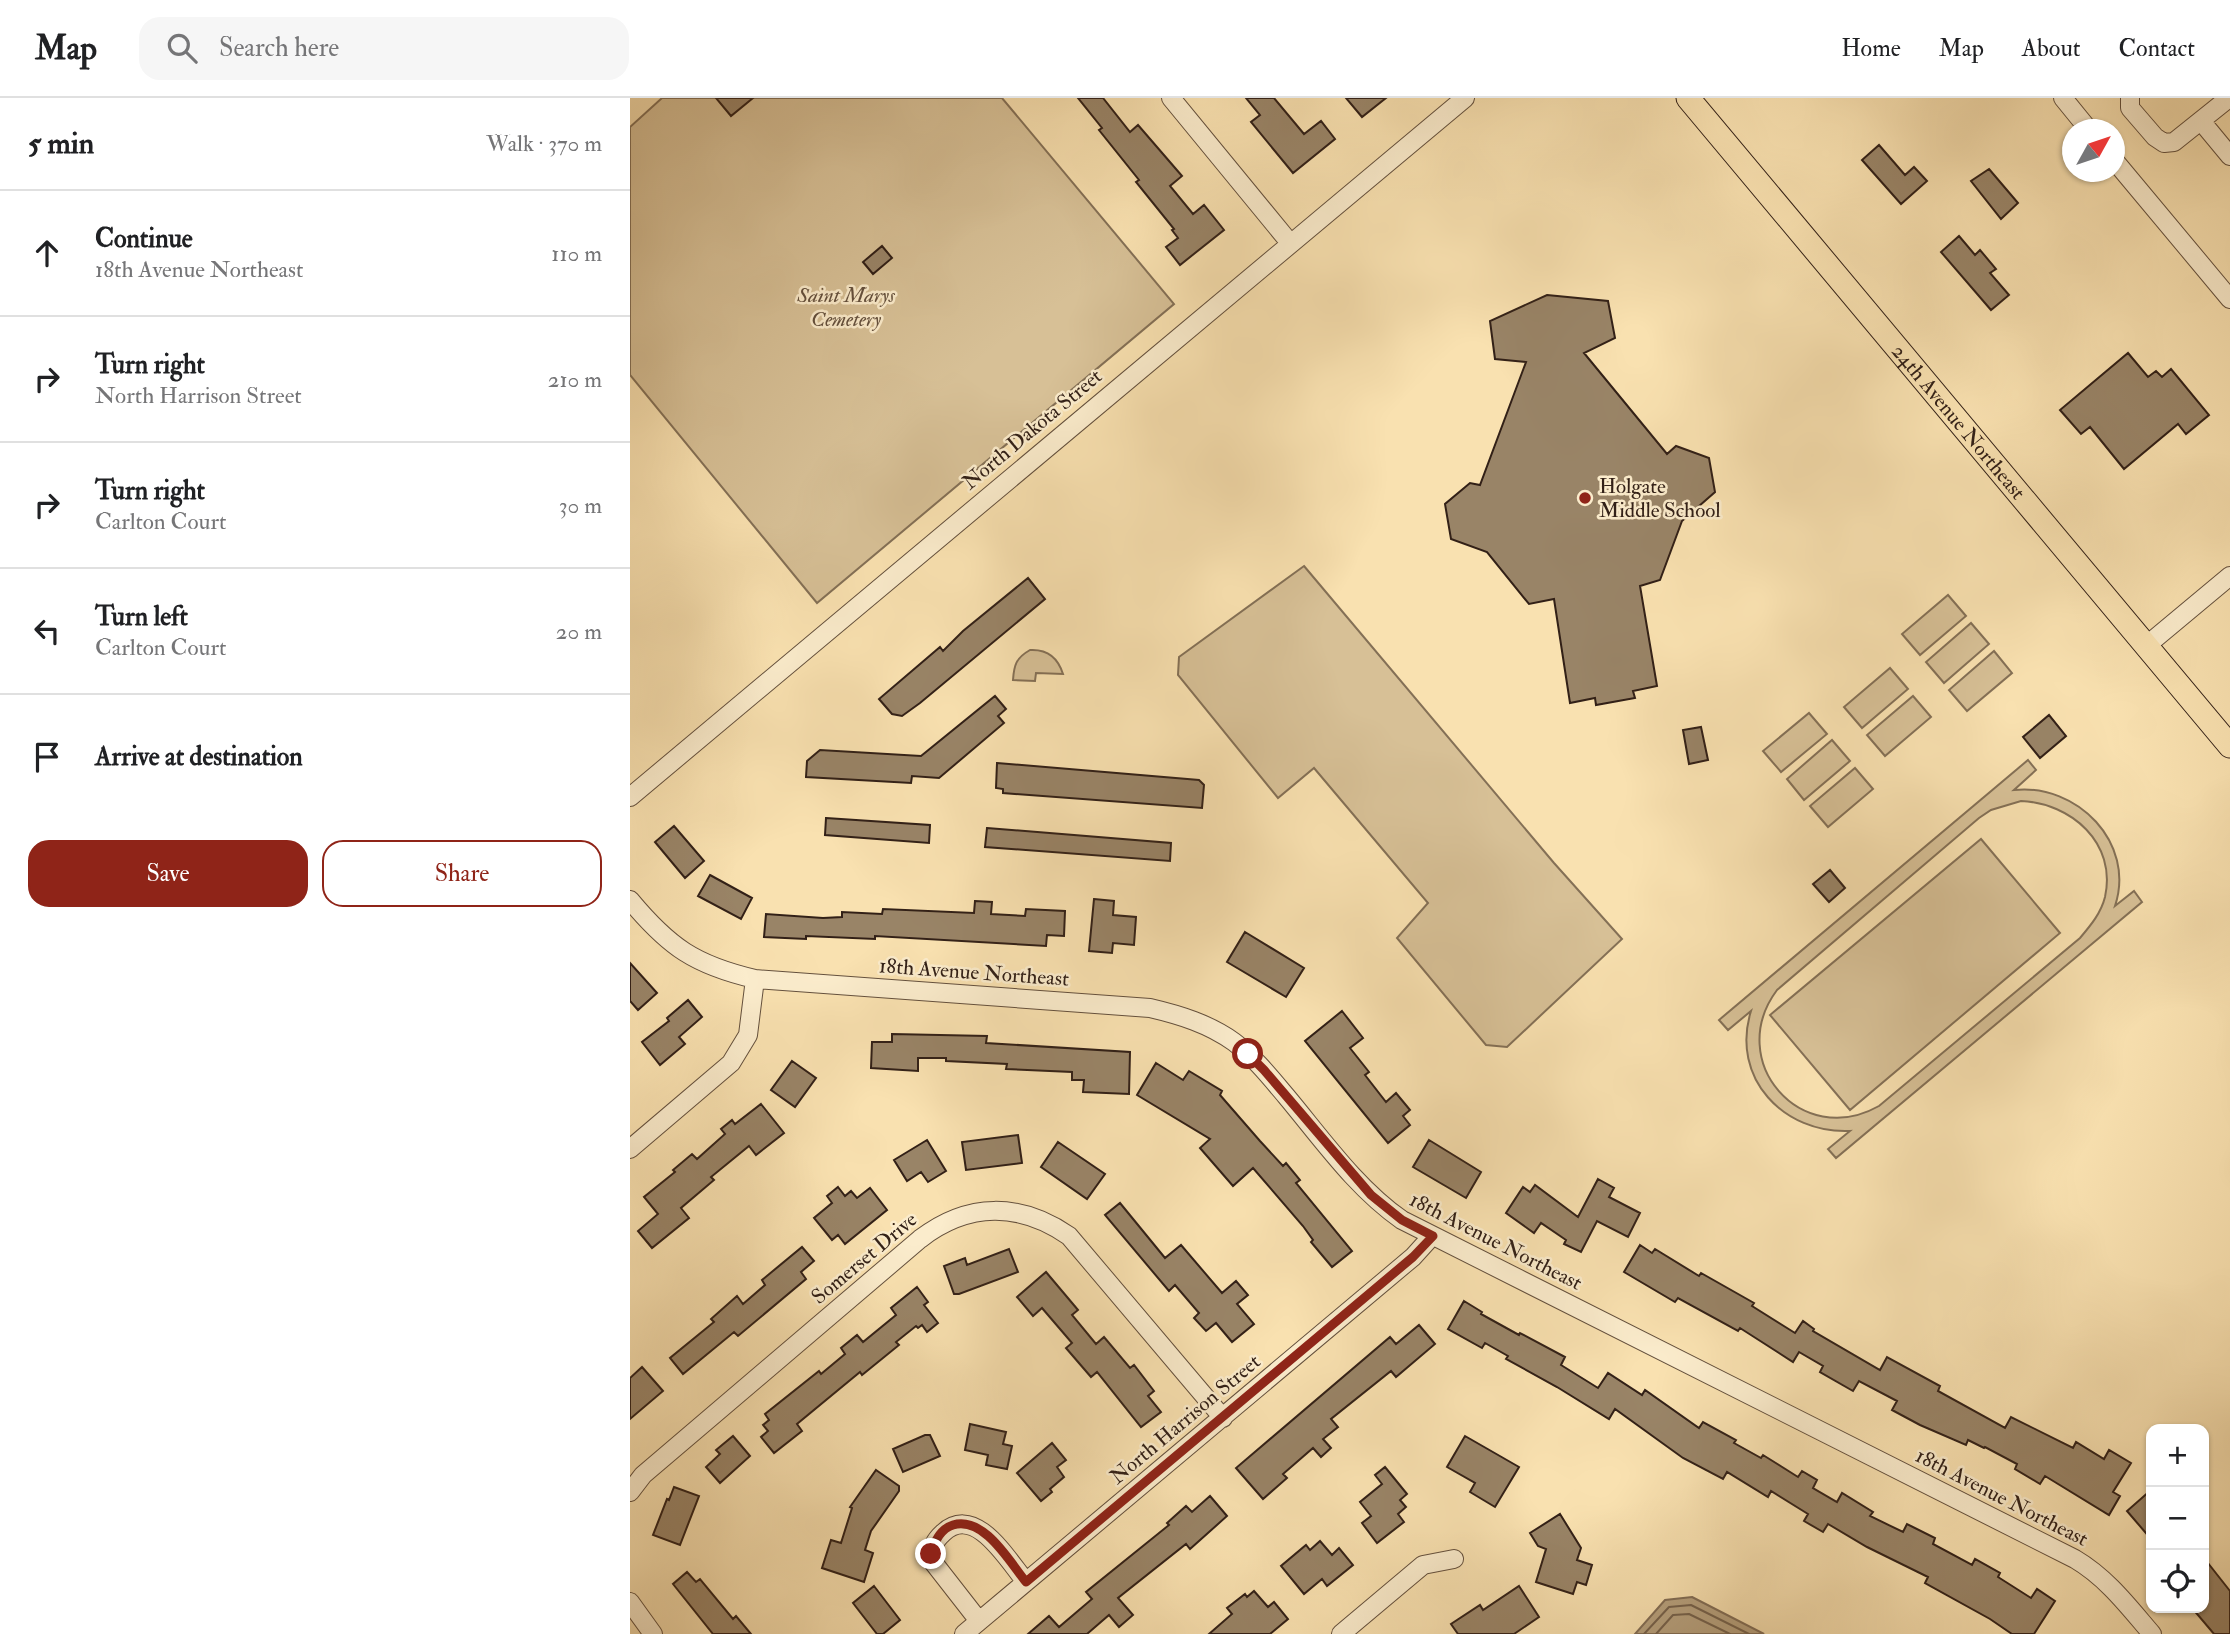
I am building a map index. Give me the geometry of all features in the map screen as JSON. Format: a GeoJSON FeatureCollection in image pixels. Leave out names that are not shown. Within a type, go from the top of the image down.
{"type":"FeatureCollection","features":[{"type":"Feature","properties":{"kind":"main road","name":"24th Avenue Northeast"},"geometry":{"type":"LineString","coordinates":[[1688,98],[2230,746]]}},
{"type":"Feature","properties":{"kind":"street"},"geometry":{"type":"LineString","coordinates":[[1171,98],[1290,243]]}},
{"type":"Feature","properties":{"kind":"street","name":"North Dakota Street"},"geometry":{"type":"LineString","coordinates":[[630,797],[1465,98]]}},
{"type":"Feature","properties":{"kind":"street"},"geometry":{"type":"LineString","coordinates":[[2063,98],[2080,119]]}},
{"type":"Feature","properties":{"kind":"street"},"geometry":{"type":"LineString","coordinates":[[2130,98],[2130,107],[2155,137],[2164,143],[2175,142],[2229,98]]}},
{"type":"Feature","properties":{"kind":"street"},"geometry":{"type":"LineString","coordinates":[[2201,121],[2230,156]]}},
{"type":"Feature","properties":{"kind":"street"},"geometry":{"type":"LineString","coordinates":[[2125,172],[2230,299]]}},
{"type":"Feature","properties":{"kind":"street"},"geometry":{"type":"LineString","coordinates":[[2146,646],[2230,576]]}},
{"type":"Feature","properties":{"kind":"street","name":"18th Avenue Northeast"},"geometry":{"type":"LineString","coordinates":[[630,900],[646,919],[681,951],[706,965],[755,979],[1150,1009],[1193,1020],[1232,1041],[1264,1070],[1353,1175],[1387,1209],[1433,1236],[2075,1559],[2094,1571],[2119,1594],[2152,1634]]}},
{"type":"Feature","properties":{"kind":"street"},"geometry":{"type":"LineString","coordinates":[[630,1149],[732,1063],[748,1035],[755,979]]}},
{"type":"Feature","properties":{"kind":"street","name":"Somerset Drive"},"geometry":{"type":"LineString","coordinates":[[630,1492],[643,1475],[920,1239],[935,1228],[979,1212],[1015,1211],[1052,1224],[1069,1236],[1223,1418]]}},
{"type":"Feature","properties":{"kind":"street","name":"North Harrison Street"},"geometry":{"type":"LineString","coordinates":[[964,1634],[1413,1257],[1433,1236]]}},
{"type":"Feature","properties":{"kind":"street"},"geometry":{"type":"LineString","coordinates":[[979,1621],[933,1562],[931,1554],[935,1540],[950,1526],[967,1523],[984,1532],[1026,1582]]}},
{"type":"Feature","properties":{"kind":"street"},"geometry":{"type":"LineString","coordinates":[[1341,1634],[1423,1565],[1454,1559]]}},
{"type":"Feature","properties":{"kind":"street"},"geometry":{"type":"LineString","coordinates":[[630,1602],[653,1634]]}},
{"type":"Feature","properties":{"kind":"green space","name":"Saint Marys Cemetery"},"geometry":{"type":"Polygon","coordinates":[[[662,98],[1002,98],[1174,304],[817,603],[630,375],[630,127],[662,98]]]}},
{"type":"Feature","properties":{"kind":"green space"},"geometry":{"type":"Polygon","coordinates":[[[1304,566],[1554,863],[1622,939],[1507,1047],[1486,1045],[1397,938],[1428,903],[1314,768],[1278,798],[1178,675],[1179,657],[1304,566]]]}},
{"type":"Feature","properties":{"kind":"green space"},"geometry":{"type":"Polygon","coordinates":[[[1948,595],[1966,616],[1920,655],[1902,634],[1948,595]]]}},
{"type":"Feature","properties":{"kind":"green space"},"geometry":{"type":"Polygon","coordinates":[[[1971,623],[1989,644],[1944,683],[1926,662],[1971,623]]]}},
{"type":"Feature","properties":{"kind":"green space"},"geometry":{"type":"Polygon","coordinates":[[[1030,650],[1042,651],[1051,656],[1063,674],[1036,673],[1035,681],[1013,680],[1017,662],[1030,650]]]}},
{"type":"Feature","properties":{"kind":"green space"},"geometry":{"type":"Polygon","coordinates":[[[1994,651],[2012,673],[1967,711],[1949,690],[1994,651]]]}},
{"type":"Feature","properties":{"kind":"green space"},"geometry":{"type":"Polygon","coordinates":[[[1890,668],[1908,689],[1862,728],[1844,707],[1890,668]]]}},
{"type":"Feature","properties":{"kind":"green space"},"geometry":{"type":"Polygon","coordinates":[[[1913,696],[1931,717],[1885,756],[1867,735],[1913,696]]]}},
{"type":"Feature","properties":{"kind":"green space"},"geometry":{"type":"Polygon","coordinates":[[[1809,713],[1827,734],[1781,772],[1763,751],[1809,713]]]}},
{"type":"Feature","properties":{"kind":"green space"},"geometry":{"type":"Polygon","coordinates":[[[1832,740],[1850,761],[1804,800],[1787,779],[1832,740]]]}},
{"type":"Feature","properties":{"kind":"green space"},"geometry":{"type":"Polygon","coordinates":[[[2028,760],[2036,770],[2014,790],[2037,790],[2059,796],[2079,807],[2096,822],[2109,840],[2117,860],[2119,883],[2115,906],[2134,891],[2142,902],[1836,1158],[1828,1149],[1850,1131],[1826,1129],[1804,1123],[1784,1112],[1768,1097],[1756,1079],[1748,1058],[1747,1036],[1751,1011],[1728,1030],[1719,1020],[2028,760]],[[2021,801],[1991,810],[1979,818],[1777,990],[1763,1017],[1760,1044],[1765,1070],[1779,1091],[1798,1107],[1823,1116],[1850,1117],[1879,1106],[2080,938],[2095,919],[2105,897],[2107,877],[2104,860],[2097,843],[2073,818],[2039,803],[2021,801]]]}},
{"type":"Feature","properties":{"kind":"green space"},"geometry":{"type":"Polygon","coordinates":[[[1855,768],[1873,789],[1828,827],[1810,806],[1855,768]]]}},
{"type":"Feature","properties":{"kind":"green space"},"geometry":{"type":"Polygon","coordinates":[[[1981,839],[2060,933],[1850,1110],[1770,1015],[1981,839]]]}},
{"type":"Feature","properties":{"kind":"water"},"geometry":{"type":"Polygon","coordinates":[[[1692,1597],[1764,1634],[1635,1634],[1665,1600],[1692,1597]]]}},
{"type":"Feature","properties":{"kind":"building"},"geometry":{"type":"Polygon","coordinates":[[[716,98],[753,98],[731,116],[716,98]]]}},
{"type":"Feature","properties":{"kind":"building"},"geometry":{"type":"Polygon","coordinates":[[[1078,98],[1103,98],[1130,132],[1138,125],[1182,176],[1170,186],[1193,214],[1204,205],[1224,230],[1180,265],[1166,247],[1178,238],[1172,230],[1174,229],[1136,182],[1139,180],[1099,130],[1102,128],[1078,98]]]}},
{"type":"Feature","properties":{"kind":"building"},"geometry":{"type":"Polygon","coordinates":[[[1246,98],[1274,98],[1304,134],[1321,121],[1335,139],[1293,173],[1251,122],[1260,115],[1246,98]]]}},
{"type":"Feature","properties":{"kind":"building"},"geometry":{"type":"Polygon","coordinates":[[[1346,98],[1386,98],[1362,117],[1346,98]]]}},
{"type":"Feature","properties":{"kind":"building"},"geometry":{"type":"Polygon","coordinates":[[[1879,145],[1905,175],[1914,167],[1927,181],[1901,204],[1862,160],[1879,145]]]}},
{"type":"Feature","properties":{"kind":"building"},"geometry":{"type":"Polygon","coordinates":[[[1989,169],[2018,203],[2001,219],[1971,181],[1989,169]]]}},
{"type":"Feature","properties":{"kind":"building"},"geometry":{"type":"Polygon","coordinates":[[[1959,236],[1975,255],[1980,250],[1996,269],[1990,273],[2009,295],[1991,310],[1941,252],[1959,236]]]}},
{"type":"Feature","properties":{"kind":"building"},"geometry":{"type":"Polygon","coordinates":[[[882,246],[892,258],[873,274],[863,262],[882,246]]]}},
{"type":"Feature","properties":{"kind":"building","name":"Holgate Middle School"},"geometry":{"type":"Polygon","coordinates":[[[1547,295],[1608,301],[1615,338],[1584,353],[1667,454],[1676,446],[1709,458],[1715,492],[1682,521],[1660,580],[1640,586],[1657,686],[1633,691],[1635,698],[1596,705],[1595,698],[1570,703],[1554,599],[1529,604],[1487,552],[1451,539],[1445,504],[1470,483],[1480,485],[1526,362],[1495,359],[1490,321],[1547,295]]]}},
{"type":"Feature","properties":{"kind":"building"},"geometry":{"type":"Polygon","coordinates":[[[2128,353],[2148,377],[2156,371],[2162,377],[2171,369],[2209,415],[2186,434],[2178,424],[2124,469],[2090,427],[2081,434],[2060,410],[2128,353]]]}},
{"type":"Feature","properties":{"kind":"building"},"geometry":{"type":"Polygon","coordinates":[[[1028,578],[1045,599],[920,703],[902,716],[892,714],[879,699],[940,647],[943,651],[963,631],[1028,578]]]}},
{"type":"Feature","properties":{"kind":"building"},"geometry":{"type":"Polygon","coordinates":[[[995,696],[1006,709],[998,716],[1004,723],[939,778],[912,776],[911,783],[806,777],[807,761],[820,750],[921,756],[995,696]]]}},
{"type":"Feature","properties":{"kind":"building"},"geometry":{"type":"Polygon","coordinates":[[[2049,715],[2066,736],[2040,758],[2023,737],[2049,715]]]}},
{"type":"Feature","properties":{"kind":"building"},"geometry":{"type":"Polygon","coordinates":[[[1701,727],[1708,760],[1689,764],[1683,730],[1701,727]]]}},
{"type":"Feature","properties":{"kind":"building"},"geometry":{"type":"Polygon","coordinates":[[[997,763],[1199,780],[1204,785],[1202,808],[1003,793],[1003,789],[996,788],[997,763]]]}},
{"type":"Feature","properties":{"kind":"building"},"geometry":{"type":"Polygon","coordinates":[[[826,818],[930,825],[929,843],[825,835],[826,818]]]}},
{"type":"Feature","properties":{"kind":"building"},"geometry":{"type":"Polygon","coordinates":[[[674,826],[704,861],[685,878],[655,842],[674,826]]]}},
{"type":"Feature","properties":{"kind":"building"},"geometry":{"type":"Polygon","coordinates":[[[987,828],[1171,843],[1170,861],[985,847],[987,828]]]}},
{"type":"Feature","properties":{"kind":"building"},"geometry":{"type":"Polygon","coordinates":[[[1830,870],[1845,888],[1829,902],[1813,884],[1830,870]]]}},
{"type":"Feature","properties":{"kind":"building"},"geometry":{"type":"Polygon","coordinates":[[[710,875],[752,898],[741,919],[698,896],[710,875]]]}},
{"type":"Feature","properties":{"kind":"building"},"geometry":{"type":"Polygon","coordinates":[[[1094,899],[1114,901],[1113,915],[1136,917],[1134,945],[1113,943],[1112,953],[1089,951],[1094,899]]]}},
{"type":"Feature","properties":{"kind":"building"},"geometry":{"type":"Polygon","coordinates":[[[975,901],[992,902],[991,914],[1025,916],[1026,909],[1065,911],[1064,936],[1047,935],[1046,946],[875,936],[875,939],[764,937],[766,914],[823,918],[842,917],[842,912],[882,914],[883,909],[974,913],[975,901]]]}},
{"type":"Feature","properties":{"kind":"building"},"geometry":{"type":"Polygon","coordinates":[[[1245,932],[1304,968],[1286,997],[1227,962],[1245,932]]]}},
{"type":"Feature","properties":{"kind":"building"},"geometry":{"type":"Polygon","coordinates":[[[630,963],[657,993],[638,1010],[630,1001],[630,963]]]}},
{"type":"Feature","properties":{"kind":"building"},"geometry":{"type":"Polygon","coordinates":[[[688,1000],[702,1017],[679,1037],[685,1044],[660,1065],[642,1042],[669,1021],[667,1018],[688,1000]]]}},
{"type":"Feature","properties":{"kind":"building"},"geometry":{"type":"Polygon","coordinates":[[[1342,1011],[1363,1038],[1350,1048],[1369,1072],[1365,1075],[1386,1102],[1396,1093],[1410,1110],[1403,1116],[1410,1125],[1388,1143],[1305,1041],[1342,1011]]]}},
{"type":"Feature","properties":{"kind":"building"},"geometry":{"type":"Polygon","coordinates":[[[892,1034],[987,1036],[986,1043],[1130,1052],[1129,1094],[1083,1092],[1084,1080],[1072,1080],[1072,1072],[1006,1069],[1007,1064],[918,1058],[918,1071],[871,1068],[872,1042],[892,1042],[892,1034]]]}},
{"type":"Feature","properties":{"kind":"building"},"geometry":{"type":"Polygon","coordinates":[[[792,1061],[816,1078],[795,1107],[771,1090],[792,1061]]]}},
{"type":"Feature","properties":{"kind":"building"},"geometry":{"type":"Polygon","coordinates":[[[1156,1063],[1183,1080],[1189,1071],[1222,1091],[1220,1095],[1260,1141],[1283,1166],[1286,1163],[1300,1180],[1296,1183],[1352,1251],[1332,1267],[1311,1242],[1313,1240],[1303,1226],[1253,1168],[1233,1186],[1200,1148],[1210,1139],[1137,1095],[1156,1063]]]}},
{"type":"Feature","properties":{"kind":"building"},"geometry":{"type":"Polygon","coordinates":[[[761,1104],[784,1133],[756,1155],[749,1146],[711,1177],[714,1180],[681,1208],[689,1218],[652,1248],[638,1231],[658,1214],[644,1197],[692,1154],[697,1159],[725,1134],[721,1129],[732,1120],[735,1124],[761,1104]]]}},
{"type":"Feature","properties":{"kind":"building"},"geometry":{"type":"Polygon","coordinates":[[[1018,1135],[1022,1163],[966,1170],[962,1142],[1018,1135]]]}},
{"type":"Feature","properties":{"kind":"building"},"geometry":{"type":"Polygon","coordinates":[[[927,1140],[946,1171],[928,1182],[921,1172],[907,1181],[894,1160],[927,1140]]]}},
{"type":"Feature","properties":{"kind":"building"},"geometry":{"type":"Polygon","coordinates":[[[1429,1140],[1481,1172],[1466,1198],[1413,1167],[1429,1140]]]}},
{"type":"Feature","properties":{"kind":"building"},"geometry":{"type":"Polygon","coordinates":[[[1058,1142],[1105,1174],[1087,1199],[1041,1167],[1058,1142]]]}},
{"type":"Feature","properties":{"kind":"building"},"geometry":{"type":"Polygon","coordinates":[[[1598,1179],[1614,1188],[1609,1197],[1640,1213],[1628,1237],[1597,1221],[1581,1252],[1564,1244],[1566,1240],[1541,1223],[1534,1233],[1506,1213],[1523,1187],[1530,1192],[1535,1185],[1578,1217],[1598,1179]]]}},
{"type":"Feature","properties":{"kind":"building"},"geometry":{"type":"Polygon","coordinates":[[[838,1187],[845,1196],[851,1191],[857,1198],[870,1188],[887,1210],[845,1244],[838,1235],[832,1240],[814,1218],[832,1203],[827,1196],[838,1187]]]}},
{"type":"Feature","properties":{"kind":"building"},"geometry":{"type":"Polygon","coordinates":[[[1120,1203],[1165,1258],[1181,1245],[1222,1293],[1236,1281],[1248,1295],[1237,1304],[1254,1324],[1232,1342],[1216,1323],[1206,1331],[1194,1318],[1199,1313],[1175,1285],[1169,1291],[1105,1215],[1120,1203]]]}},
{"type":"Feature","properties":{"kind":"building"},"geometry":{"type":"Polygon","coordinates":[[[1640,1245],[1652,1253],[1655,1249],[1699,1276],[1701,1273],[1754,1303],[1752,1306],[1795,1333],[1803,1321],[1814,1329],[1813,1331],[1880,1370],[1887,1357],[1940,1386],[1938,1391],[2005,1428],[2011,1417],[2073,1448],[2076,1442],[2104,1459],[2109,1450],[2131,1463],[2113,1492],[2120,1496],[2109,1515],[2045,1476],[2040,1484],[2015,1469],[2017,1464],[1985,1447],[1968,1440],[1966,1445],[1892,1410],[1897,1401],[1859,1381],[1853,1391],[1820,1372],[1823,1366],[1799,1352],[1793,1362],[1740,1328],[1738,1331],[1678,1298],[1675,1302],[1624,1272],[1640,1245]]]}},
{"type":"Feature","properties":{"kind":"building"},"geometry":{"type":"Polygon","coordinates":[[[802,1247],[814,1261],[801,1272],[806,1279],[738,1336],[734,1332],[683,1374],[670,1358],[714,1322],[711,1319],[737,1296],[743,1304],[765,1285],[762,1280],[802,1247]]]}},
{"type":"Feature","properties":{"kind":"building"},"geometry":{"type":"Polygon","coordinates":[[[1009,1249],[1018,1272],[954,1294],[944,1266],[965,1258],[967,1265],[1009,1249]]]}},
{"type":"Feature","properties":{"kind":"building"},"geometry":{"type":"Polygon","coordinates":[[[1046,1272],[1078,1310],[1072,1315],[1096,1344],[1104,1337],[1130,1368],[1134,1365],[1154,1391],[1148,1396],[1161,1412],[1141,1427],[1097,1372],[1091,1377],[1066,1348],[1072,1343],[1042,1308],[1033,1316],[1017,1297],[1046,1272]]]}},
{"type":"Feature","properties":{"kind":"building"},"geometry":{"type":"Polygon","coordinates":[[[917,1287],[928,1302],[924,1305],[938,1323],[927,1332],[922,1325],[918,1328],[916,1326],[896,1342],[899,1345],[862,1375],[860,1372],[797,1424],[802,1431],[774,1453],[761,1437],[768,1431],[763,1425],[769,1420],[765,1414],[845,1354],[841,1348],[857,1335],[863,1342],[896,1315],[891,1308],[917,1287]]]}},
{"type":"Feature","properties":{"kind":"building"},"geometry":{"type":"Polygon","coordinates":[[[1464,1301],[1482,1312],[1481,1314],[1565,1357],[1561,1365],[1598,1388],[1608,1373],[1642,1395],[1645,1390],[1699,1428],[1703,1422],[1736,1440],[1734,1443],[1761,1458],[1763,1455],[1798,1477],[1802,1471],[1817,1480],[1813,1488],[1837,1502],[1842,1493],[1873,1512],[1870,1516],[1903,1532],[1907,1524],[1935,1538],[1933,1544],[1972,1565],[1975,1559],[2000,1573],[1998,1577],[2031,1598],[2037,1589],[2055,1601],[2034,1634],[2012,1634],[1925,1583],[1928,1577],[1828,1524],[1823,1532],[1804,1521],[1808,1514],[1771,1491],[1768,1497],[1727,1472],[1723,1479],[1683,1458],[1615,1409],[1609,1419],[1506,1359],[1508,1356],[1485,1343],[1482,1348],[1448,1329],[1464,1301]]]}},
{"type":"Feature","properties":{"kind":"building"},"geometry":{"type":"Polygon","coordinates":[[[1419,1325],[1435,1344],[1396,1377],[1391,1371],[1331,1419],[1338,1427],[1323,1439],[1331,1448],[1321,1457],[1313,1448],[1283,1474],[1287,1478],[1263,1499],[1236,1468],[1390,1337],[1396,1344],[1419,1325]]]}},
{"type":"Feature","properties":{"kind":"building"},"geometry":{"type":"Polygon","coordinates":[[[642,1367],[663,1391],[630,1419],[630,1378],[642,1367]]]}},
{"type":"Feature","properties":{"kind":"building"},"geometry":{"type":"Polygon","coordinates":[[[970,1424],[1006,1432],[1003,1444],[1012,1446],[1007,1469],[986,1465],[988,1455],[965,1450],[970,1424]]]}},
{"type":"Feature","properties":{"kind":"building"},"geometry":{"type":"Polygon","coordinates":[[[930,1435],[940,1456],[903,1472],[893,1449],[930,1435]]]}},
{"type":"Feature","properties":{"kind":"building"},"geometry":{"type":"Polygon","coordinates":[[[733,1436],[750,1456],[720,1483],[706,1467],[720,1454],[716,1450],[733,1436]]]}},
{"type":"Feature","properties":{"kind":"building"},"geometry":{"type":"Polygon","coordinates":[[[1465,1436],[1519,1467],[1495,1507],[1470,1492],[1475,1483],[1447,1467],[1465,1436]]]}},
{"type":"Feature","properties":{"kind":"building"},"geometry":{"type":"Polygon","coordinates":[[[1052,1443],[1066,1460],[1057,1467],[1064,1477],[1041,1501],[1017,1473],[1052,1443]]]}},
{"type":"Feature","properties":{"kind":"building"},"geometry":{"type":"Polygon","coordinates":[[[1385,1467],[1407,1494],[1400,1500],[1406,1507],[1398,1514],[1404,1522],[1377,1543],[1362,1523],[1371,1516],[1360,1502],[1382,1484],[1375,1475],[1385,1467]]]}},
{"type":"Feature","properties":{"kind":"building"},"geometry":{"type":"Polygon","coordinates":[[[876,1470],[899,1486],[899,1491],[871,1531],[865,1550],[873,1553],[864,1582],[822,1568],[831,1540],[841,1543],[852,1508],[850,1507],[876,1470]]]}},
{"type":"Feature","properties":{"kind":"building"},"geometry":{"type":"Polygon","coordinates":[[[674,1487],[699,1496],[680,1545],[653,1535],[674,1487]]]}},
{"type":"Feature","properties":{"kind":"building"},"geometry":{"type":"Polygon","coordinates":[[[2146,1494],[2146,1533],[2127,1511],[2146,1494]]]}},
{"type":"Feature","properties":{"kind":"building"},"geometry":{"type":"Polygon","coordinates":[[[1210,1496],[1227,1516],[1190,1549],[1186,1544],[1118,1598],[1133,1615],[1119,1627],[1109,1615],[1087,1634],[1028,1634],[1049,1616],[1059,1627],[1092,1599],[1086,1592],[1169,1525],[1167,1523],[1186,1506],[1192,1512],[1210,1496]]]}},
{"type":"Feature","properties":{"kind":"building"},"geometry":{"type":"Polygon","coordinates":[[[1560,1514],[1581,1548],[1577,1560],[1592,1565],[1586,1585],[1577,1582],[1573,1594],[1536,1582],[1546,1549],[1538,1546],[1530,1533],[1560,1514]]]}},
{"type":"Feature","properties":{"kind":"building"},"geometry":{"type":"Polygon","coordinates":[[[1320,1541],[1332,1555],[1339,1548],[1353,1565],[1327,1586],[1322,1579],[1304,1594],[1281,1566],[1306,1545],[1310,1550],[1320,1541]]]}},
{"type":"Feature","properties":{"kind":"building"},"geometry":{"type":"Polygon","coordinates":[[[2209,1564],[2230,1591],[2230,1634],[2214,1634],[2196,1613],[2209,1613],[2209,1564]]]}},
{"type":"Feature","properties":{"kind":"building"},"geometry":{"type":"Polygon","coordinates":[[[687,1572],[696,1582],[700,1579],[733,1619],[736,1616],[751,1634],[713,1634],[673,1584],[687,1572]]]}},
{"type":"Feature","properties":{"kind":"building"},"geometry":{"type":"Polygon","coordinates":[[[874,1586],[900,1620],[883,1634],[877,1634],[853,1603],[874,1586]]]}},
{"type":"Feature","properties":{"kind":"building"},"geometry":{"type":"Polygon","coordinates":[[[1519,1586],[1539,1617],[1514,1634],[1458,1634],[1451,1624],[1480,1605],[1483,1610],[1519,1586]]]}},
{"type":"Feature","properties":{"kind":"building"},"geometry":{"type":"Polygon","coordinates":[[[1254,1591],[1268,1607],[1274,1602],[1288,1619],[1270,1634],[1209,1634],[1232,1614],[1227,1608],[1245,1594],[1247,1597],[1254,1591]]]}},
{"type":"Feature","properties":{"kind":"place","name":"Holgate Middle School"},"geometry":{"type":"Point","coordinates":[1585,498]}},
{"type":"Feature","properties":{"kind":"route"},"geometry":{"type":"LineString","coordinates":[[931,1554],[935,1540],[950,1526],[967,1523],[984,1532],[1026,1582],[1413,1257],[1433,1236],[1402,1220],[1371,1195],[1248,1054]]}}]}
